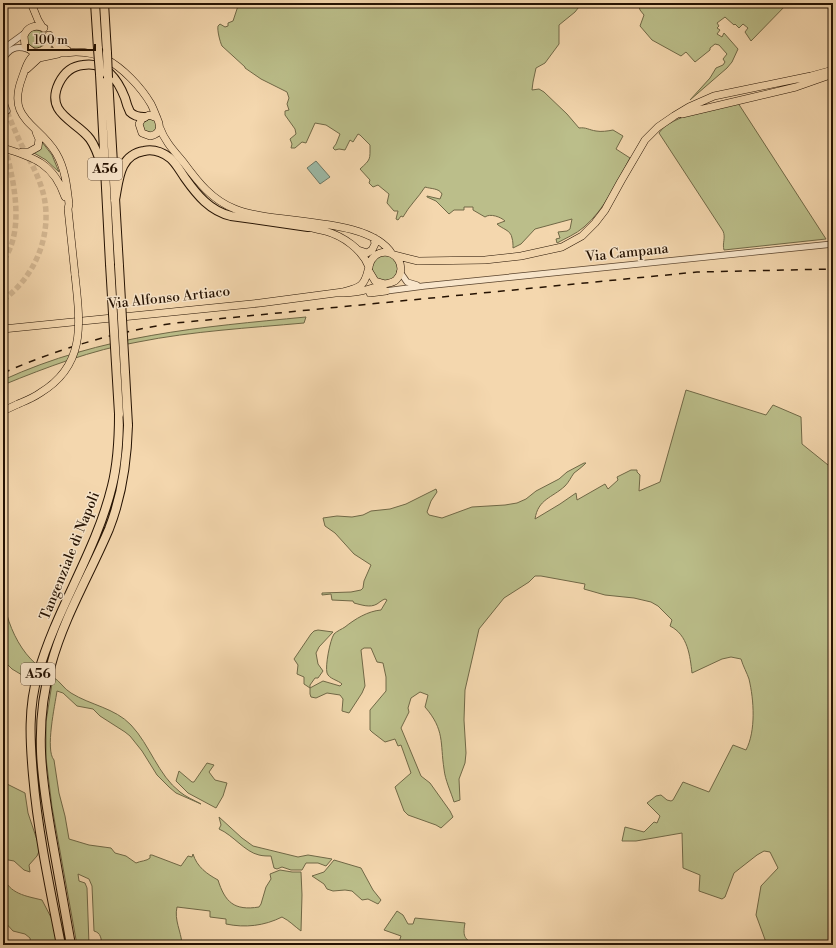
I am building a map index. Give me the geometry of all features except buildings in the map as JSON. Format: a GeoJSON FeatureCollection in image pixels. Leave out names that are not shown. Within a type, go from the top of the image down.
{"type":"FeatureCollection","features":[{"type":"Feature","properties":{"kind":"highway","name":"Tangenziale di Napoli"},"geometry":{"type":"LineString","coordinates":[[61,945],[36,805],[30,740],[31,709],[37,675],[45,651],[98,529],[112,486],[117,461],[119,437],[119,414],[96,3]]}},
{"type":"Feature","properties":{"kind":"highway","name":"Tangenziale di Napoli"},"geometry":{"type":"LineString","coordinates":[[71,945],[44,796],[40,752],[40,723],[44,693],[56,651],[74,604],[109,528],[118,500],[127,450],[128,426],[104,3]]}},
{"type":"Feature","properties":{"kind":"highway"},"geometry":{"type":"LineString","coordinates":[[106,179],[90,139],[67,120],[59,108],[56,100],[57,91],[62,77],[67,72],[79,65],[90,64],[101,67],[109,72],[118,83],[130,112],[136,116],[145,116]]}},
{"type":"Feature","properties":{"kind":"highway"},"geometry":{"type":"LineString","coordinates":[[116,200],[119,177],[124,163],[130,156],[150,150],[160,152],[168,157],[178,167],[200,197],[208,205],[219,212],[231,216],[308,227]]}},
{"type":"Feature","properties":{"kind":"main road"},"geometry":{"type":"LineString","coordinates":[[31,3],[38,20],[53,42],[59,47],[75,52],[98,56],[110,61],[126,74],[148,99],[160,123],[160,128],[168,145],[201,186],[213,196],[223,203],[242,212],[302,221],[365,233],[388,248],[400,264],[401,271]]}},
{"type":"Feature","properties":{"kind":"main road"},"geometry":{"type":"LineString","coordinates":[[44,28],[35,26],[31,27],[25,33],[24,43],[28,49],[33,52],[40,51],[64,53]]}},
{"type":"Feature","properties":{"kind":"main road"},"geometry":{"type":"LineString","coordinates":[[49,35],[49,42],[46,48],[29,60],[19,88],[18,102],[22,114],[46,140],[60,161],[65,179],[69,204],[68,209]]}},
{"type":"Feature","properties":{"kind":"main road"},"geometry":{"type":"LineString","coordinates":[[24,72],[39,58],[75,52]]}},
{"type":"Feature","properties":{"kind":"main road"},"geometry":{"type":"LineString","coordinates":[[338,293],[360,286],[366,280],[371,260],[377,254],[384,252],[418,261],[485,260],[521,256],[562,247],[582,236],[595,223],[605,210],[620,181],[645,140],[658,127],[674,116],[689,107],[710,98],[738,90],[811,76],[833,70]]}},
{"type":"Feature","properties":{"kind":"main road"},"geometry":{"type":"LineString","coordinates":[[674,116],[796,87],[833,74]]}},
{"type":"Feature","properties":{"kind":"main road"},"geometry":{"type":"LineString","coordinates":[[148,99],[148,108],[145,116],[140,121],[139,127],[144,135],[158,138],[168,145]]}},
{"type":"Feature","properties":{"kind":"main road"},"geometry":{"type":"LineString","coordinates":[[145,116],[152,115],[157,118]]}},
{"type":"Feature","properties":{"kind":"main road"},"geometry":{"type":"LineString","coordinates":[[17,152],[29,152],[38,147],[39,139],[32,126]]}},
{"type":"Feature","properties":{"kind":"main road"},"geometry":{"type":"LineString","coordinates":[[150,136],[156,134],[160,128]]}},
{"type":"Feature","properties":{"kind":"main road"},"geometry":{"type":"LineString","coordinates":[[3,148],[28,155],[39,161],[54,174],[60,185],[68,209],[79,326],[73,357],[62,374],[51,386],[39,394],[3,411]]}},
{"type":"Feature","properties":{"kind":"main road"},"geometry":{"type":"LineString","coordinates":[[288,220],[331,233],[350,243],[358,250],[367,262],[375,281],[386,287]]}},
{"type":"Feature","properties":{"kind":"main road"},"geometry":{"type":"LineString","coordinates":[[350,243],[349,235],[354,230]]}},
{"type":"Feature","properties":{"kind":"main road"},"geometry":{"type":"LineString","coordinates":[[358,250],[370,252],[374,248],[374,238]]}},
{"type":"Feature","properties":{"kind":"main road"},"geometry":{"type":"LineString","coordinates":[[338,293],[354,293],[374,288],[386,287],[394,282],[407,264],[418,261]]}},
{"type":"Feature","properties":{"kind":"main road","name":"Via Alfonso Artiaco"},"geometry":{"type":"LineString","coordinates":[[3,329],[260,303],[338,293]]}},
{"type":"Feature","properties":{"kind":"street"},"geometry":{"type":"LineString","coordinates":[[3,49],[25,33]]}},
{"type":"Feature","properties":{"kind":"street"},"geometry":{"type":"LineString","coordinates":[[3,59],[8,51],[15,47],[28,49]]}},
{"type":"Feature","properties":{"kind":"street"},"geometry":{"type":"LineString","coordinates":[[3,100],[7,110]]}},
{"type":"Feature","properties":{"kind":"street","name":"Via Campana"},"geometry":{"type":"LineString","coordinates":[[386,287],[403,290],[424,286],[833,244]]}},
{"type":"Feature","properties":{"kind":"street","name":"Via Campana"},"geometry":{"type":"LineString","coordinates":[[401,271],[404,279],[410,284],[424,286]]}},
{"type":"Feature","properties":{"kind":"green space"},"geometry":{"type":"Polygon","coordinates":[[[239,3],[582,3],[575,12],[559,25],[559,44],[545,63],[536,68],[532,90],[539,89],[544,92],[579,128],[586,128],[594,131],[613,130],[623,136],[616,149],[630,158],[610,195],[598,212],[581,229],[557,243],[556,239],[560,238],[558,232],[567,231],[570,229],[572,219],[535,229],[521,244],[513,248],[510,233],[497,224],[505,221],[492,215],[485,217],[473,210],[473,207],[464,207],[464,210],[454,210],[449,214],[436,201],[427,197],[440,199],[442,194],[441,192],[425,187],[403,217],[401,216],[398,220],[396,219],[398,211],[394,211],[387,203],[389,194],[378,185],[373,187],[369,183],[370,180],[360,169],[370,157],[370,145],[360,135],[358,134],[353,142],[350,140],[345,150],[335,150],[333,148],[340,134],[326,125],[315,123],[306,143],[302,142],[295,148],[291,148],[292,144],[290,139],[296,134],[295,129],[285,115],[285,111],[289,110],[287,104],[289,98],[287,92],[261,79],[245,68],[221,44],[218,26],[220,24],[225,27],[228,26],[228,23],[233,21],[239,3]]]}},
{"type":"Feature","properties":{"kind":"green space"},"geometry":{"type":"Polygon","coordinates":[[[638,3],[788,3],[751,41],[745,32],[748,28],[743,24],[739,28],[725,17],[717,23],[719,26],[717,28],[720,30],[717,34],[722,37],[724,33],[738,49],[732,62],[727,68],[690,100],[710,78],[716,68],[723,65],[725,62],[723,59],[727,54],[719,45],[715,44],[695,62],[686,52],[681,56],[652,40],[640,26],[644,15],[640,10],[638,3]]]}},
{"type":"Feature","properties":{"kind":"green space"},"geometry":{"type":"Polygon","coordinates":[[[32,30],[40,30],[45,35],[43,46],[40,48],[32,48],[27,43],[27,35],[32,30]]]}},
{"type":"Feature","properties":{"kind":"green space"},"geometry":{"type":"Polygon","coordinates":[[[738,103],[826,239],[724,250],[723,231],[659,133],[673,121],[695,113],[738,103]]]}},
{"type":"Feature","properties":{"kind":"green space"},"geometry":{"type":"Polygon","coordinates":[[[145,119],[155,119],[157,129],[151,133],[144,131],[142,123],[145,119]]]}},
{"type":"Feature","properties":{"kind":"green space"},"geometry":{"type":"Polygon","coordinates":[[[42,142],[52,155],[59,172],[46,160],[34,153],[42,142]]]}},
{"type":"Feature","properties":{"kind":"green space"},"geometry":{"type":"Polygon","coordinates":[[[385,255],[394,259],[398,268],[394,277],[385,281],[376,277],[372,268],[376,259],[385,255]]]}},
{"type":"Feature","properties":{"kind":"green space"},"geometry":{"type":"Polygon","coordinates":[[[306,317],[304,323],[200,332],[121,345],[70,360],[3,385],[3,380],[40,365],[114,343],[190,329],[306,317]]]}},
{"type":"Feature","properties":{"kind":"green space"},"geometry":{"type":"Polygon","coordinates":[[[686,390],[766,415],[773,405],[801,417],[802,444],[833,469],[833,945],[767,945],[756,915],[761,886],[778,868],[770,852],[764,851],[757,855],[734,873],[725,897],[722,899],[699,891],[700,875],[683,868],[682,833],[636,841],[622,841],[625,827],[644,832],[654,822],[657,823],[660,816],[647,803],[656,796],[661,795],[667,800],[673,800],[683,782],[709,792],[733,745],[746,750],[753,725],[751,687],[741,659],[731,657],[722,659],[692,673],[689,653],[684,640],[676,630],[670,626],[672,620],[658,606],[651,602],[634,598],[605,595],[584,589],[585,584],[541,576],[535,576],[529,582],[504,598],[479,629],[465,690],[464,720],[466,753],[465,763],[459,779],[460,800],[454,802],[447,782],[439,730],[425,707],[428,695],[420,692],[411,698],[408,708],[409,712],[401,728],[421,776],[430,783],[453,817],[441,828],[408,815],[404,811],[395,787],[411,773],[401,745],[398,746],[395,739],[385,742],[370,730],[370,710],[386,691],[386,677],[383,663],[377,662],[371,648],[364,648],[361,650],[365,686],[349,713],[342,711],[343,699],[340,695],[327,693],[316,698],[311,697],[310,688],[323,681],[340,686],[342,684],[330,677],[327,673],[328,653],[334,634],[362,616],[381,610],[387,600],[384,599],[372,606],[366,606],[354,603],[353,601],[332,600],[331,594],[322,595],[322,593],[351,592],[361,590],[371,565],[354,554],[335,533],[325,526],[323,518],[337,516],[352,517],[363,515],[371,511],[390,509],[406,504],[436,489],[437,492],[431,501],[427,512],[429,515],[442,518],[472,507],[517,503],[584,463],[586,463],[574,473],[565,486],[542,503],[535,519],[576,493],[577,500],[605,484],[608,489],[618,480],[617,477],[631,470],[637,470],[640,475],[639,491],[660,482],[686,390]]]}},
{"type":"Feature","properties":{"kind":"green space"},"geometry":{"type":"Polygon","coordinates":[[[3,593],[7,615],[12,629],[26,654],[36,664],[32,681],[12,669],[3,660],[3,593]]]}},
{"type":"Feature","properties":{"kind":"green space"},"geometry":{"type":"Polygon","coordinates":[[[318,630],[333,632],[319,647],[316,653],[318,664],[323,671],[318,678],[315,678],[310,685],[310,688],[304,684],[304,677],[297,674],[298,665],[294,659],[314,631],[318,630]]]}},
{"type":"Feature","properties":{"kind":"green space"},"geometry":{"type":"Polygon","coordinates":[[[53,677],[71,693],[125,719],[138,733],[160,769],[172,785],[182,794],[201,804],[176,793],[169,787],[157,775],[142,751],[125,732],[100,716],[93,709],[77,706],[63,693],[57,691],[51,727],[50,747],[51,755],[54,760],[59,793],[69,839],[89,845],[111,848],[115,853],[126,856],[136,863],[149,859],[150,855],[152,855],[181,866],[188,856],[192,857],[193,854],[197,863],[203,870],[218,880],[227,899],[243,908],[259,907],[266,887],[271,879],[270,874],[280,870],[301,872],[301,931],[282,917],[261,924],[247,926],[233,925],[226,924],[226,919],[210,917],[210,911],[177,907],[176,916],[182,944],[190,945],[102,945],[99,934],[94,931],[92,886],[89,879],[78,874],[79,881],[85,883],[87,888],[89,945],[77,945],[52,807],[46,758],[46,722],[53,677]]]}},
{"type":"Feature","properties":{"kind":"green space"},"geometry":{"type":"Polygon","coordinates":[[[207,763],[214,765],[209,772],[215,780],[227,783],[223,796],[216,808],[188,793],[176,781],[179,771],[194,782],[207,763]]]}},
{"type":"Feature","properties":{"kind":"green space"},"geometry":{"type":"Polygon","coordinates":[[[3,782],[25,793],[28,813],[40,849],[37,856],[29,865],[30,872],[24,870],[14,861],[3,859],[3,828],[7,824],[3,814],[3,782]]]}},
{"type":"Feature","properties":{"kind":"green space"},"geometry":{"type":"Polygon","coordinates":[[[219,817],[253,846],[298,857],[308,855],[332,859],[326,866],[318,863],[306,863],[302,870],[291,870],[282,867],[277,869],[274,868],[271,856],[262,856],[249,851],[219,829],[221,825],[219,817]]]}},
{"type":"Feature","properties":{"kind":"green space"},"geometry":{"type":"Polygon","coordinates":[[[334,860],[361,868],[373,890],[381,900],[378,904],[368,899],[362,900],[352,891],[333,891],[327,889],[324,884],[312,876],[324,872],[334,860]]]}},
{"type":"Feature","properties":{"kind":"green space"},"geometry":{"type":"Polygon","coordinates":[[[3,876],[9,887],[24,895],[42,900],[55,925],[57,945],[31,945],[30,938],[25,934],[13,931],[3,920],[3,876]]]}},
{"type":"Feature","properties":{"kind":"green space"},"geometry":{"type":"Polygon","coordinates":[[[397,911],[403,915],[408,924],[413,924],[415,918],[465,923],[464,934],[466,939],[476,943],[475,945],[398,945],[401,936],[384,930],[397,911]]]}},
{"type":"Feature","properties":{"kind":"shaded area"},"geometry":{"type":"Polygon","coordinates":[[[316,161],[330,177],[320,184],[307,168],[316,161]]]}},
{"type":"Feature","properties":{"kind":"tunnel"},"geometry":{"type":"LineString","coordinates":[[3,300],[16,289],[35,263],[45,232],[46,215],[40,183],[7,111]]}},
{"type":"Feature","properties":{"kind":"tunnel"},"geometry":{"type":"LineString","coordinates":[[3,139],[13,184],[16,217],[10,248],[3,261]]}},
{"type":"Feature","properties":{"kind":"railway"},"geometry":{"type":"LineString","coordinates":[[3,373],[45,356],[88,342],[154,326],[176,323],[697,272],[833,269]]}}]}
